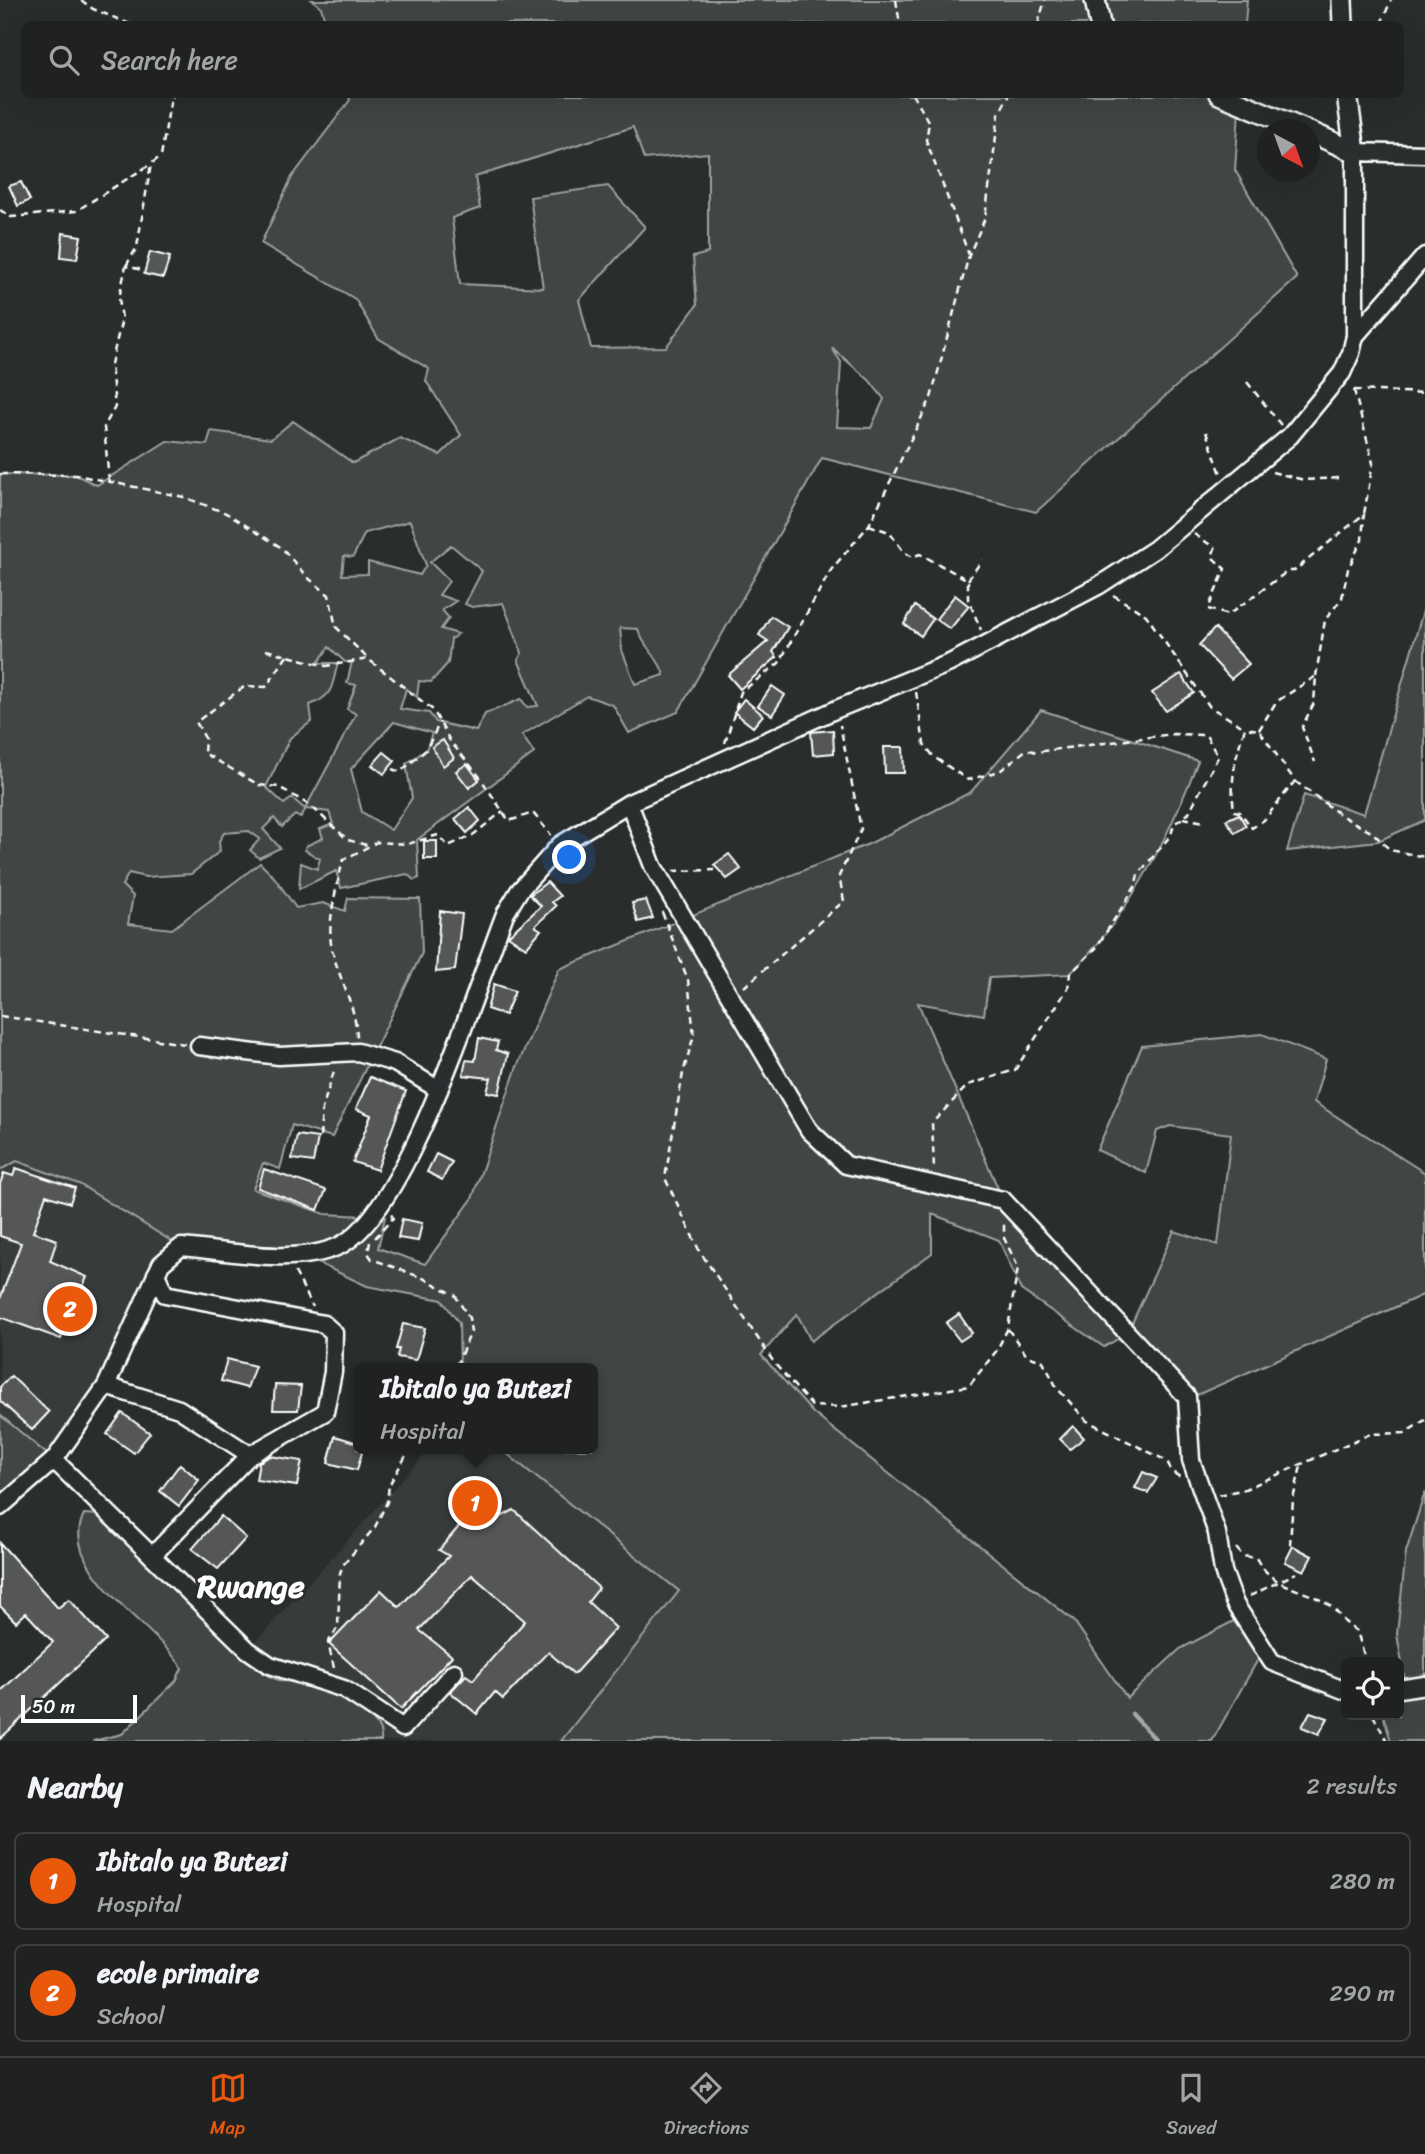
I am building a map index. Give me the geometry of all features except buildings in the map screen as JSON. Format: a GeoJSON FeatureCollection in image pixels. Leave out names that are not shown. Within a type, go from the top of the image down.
{"type":"FeatureCollection","features":[{"type":"Feature","properties":{"kind":"street"},"geometry":{"type":"LineString","coordinates":[[1095,0],[1099,21]]}},
{"type":"Feature","properties":{"kind":"street"},"geometry":{"type":"LineString","coordinates":[[1342,0],[1343,21]]}},
{"type":"Feature","properties":{"kind":"street"},"geometry":{"type":"LineString","coordinates":[[1229,98],[1279,119]]}},
{"type":"Feature","properties":{"kind":"street"},"geometry":{"type":"LineString","coordinates":[[0,1507],[54,1460],[106,1386],[161,1264],[181,1247],[303,1256],[338,1246],[365,1226],[405,1163],[439,1090],[505,914],[519,891],[560,845],[629,803],[721,760],[987,645],[1098,586],[1184,528],[1290,436],[1342,373],[1351,353],[1354,336],[1355,152],[1348,98]]}},
{"type":"Feature","properties":{"kind":"street"},"geometry":{"type":"LineString","coordinates":[[1320,136],[1355,152],[1425,155]]}},
{"type":"Feature","properties":{"kind":"street"},"geometry":{"type":"LineString","coordinates":[[1354,336],[1425,256]]}},
{"type":"Feature","properties":{"kind":"street"},"geometry":{"type":"LineString","coordinates":[[629,803],[656,871],[809,1130],[846,1165],[935,1182],[1003,1200],[1187,1398],[1191,1460],[1217,1534],[1223,1571],[1235,1604],[1274,1664],[1341,1689]]}},
{"type":"Feature","properties":{"kind":"street"},"geometry":{"type":"LineString","coordinates":[[199,1046],[279,1056],[358,1052],[395,1063],[439,1090]]}},
{"type":"Feature","properties":{"kind":"street"},"geometry":{"type":"LineString","coordinates":[[152,1556],[250,1455],[325,1412],[333,1372],[334,1333],[324,1324],[165,1294],[156,1274]]}},
{"type":"Feature","properties":{"kind":"street"},"geometry":{"type":"LineString","coordinates":[[106,1386],[179,1409],[250,1455]]}},
{"type":"Feature","properties":{"kind":"street"},"geometry":{"type":"LineString","coordinates":[[54,1460],[263,1661],[344,1689],[403,1728],[454,1672]]}},
{"type":"Feature","properties":{"kind":"street"},"geometry":{"type":"LineString","coordinates":[[1404,1688],[1425,1685]]}},
{"type":"Feature","properties":{"kind":"path"},"geometry":{"type":"LineString","coordinates":[[81,0],[93,9],[123,21]]}},
{"type":"Feature","properties":{"kind":"path"},"geometry":{"type":"LineString","coordinates":[[896,0],[900,21]]}},
{"type":"Feature","properties":{"kind":"path"},"geometry":{"type":"LineString","coordinates":[[1039,21],[1045,0]]}},
{"type":"Feature","properties":{"kind":"path"},"geometry":{"type":"LineString","coordinates":[[1382,21],[1391,0]]}},
{"type":"Feature","properties":{"kind":"path"},"geometry":{"type":"LineString","coordinates":[[0,210],[11,217],[76,211],[151,164],[161,156],[171,98]]}},
{"type":"Feature","properties":{"kind":"path"},"geometry":{"type":"LineString","coordinates":[[915,98],[929,123],[926,140],[969,255]]}},
{"type":"Feature","properties":{"kind":"path"},"geometry":{"type":"LineString","coordinates":[[721,760],[741,692],[779,663],[831,570],[869,525],[931,398],[969,255],[985,218],[999,114],[1007,98]]}},
{"type":"Feature","properties":{"kind":"path"},"geometry":{"type":"LineString","coordinates":[[108,481],[104,428],[115,407],[111,364],[122,319],[119,298],[126,267],[137,247],[151,164]]}},
{"type":"Feature","properties":{"kind":"path"},"geometry":{"type":"LineString","coordinates":[[126,267],[142,270]]}},
{"type":"Feature","properties":{"kind":"path"},"geometry":{"type":"LineString","coordinates":[[1315,762],[1302,727],[1314,703],[1325,620],[1342,598],[1348,569],[1362,540],[1373,463],[1354,390],[1342,373]]}},
{"type":"Feature","properties":{"kind":"path"},"geometry":{"type":"LineString","coordinates":[[1247,382],[1290,436]]}},
{"type":"Feature","properties":{"kind":"path"},"geometry":{"type":"LineString","coordinates":[[1354,390],[1425,393]]}},
{"type":"Feature","properties":{"kind":"path"},"geometry":{"type":"LineString","coordinates":[[1206,432],[1228,490]]}},
{"type":"Feature","properties":{"kind":"path"},"geometry":{"type":"LineString","coordinates":[[1271,472],[1304,480],[1338,478]]}},
{"type":"Feature","properties":{"kind":"path"},"geometry":{"type":"LineString","coordinates":[[0,474],[76,475],[184,497],[226,513],[282,548],[306,576],[329,595],[336,627],[368,659],[433,710],[450,741],[479,776],[509,821],[533,813],[560,845]]}},
{"type":"Feature","properties":{"kind":"path"},"geometry":{"type":"LineString","coordinates":[[1184,528],[1215,548],[1212,557],[1226,569],[1209,609],[1228,615],[1288,571],[1294,570],[1364,514]]}},
{"type":"Feature","properties":{"kind":"path"},"geometry":{"type":"LineString","coordinates":[[869,525],[889,532],[904,552],[912,557],[920,554],[968,580]]}},
{"type":"Feature","properties":{"kind":"path"},"geometry":{"type":"LineString","coordinates":[[982,560],[968,580],[968,599],[987,645]]}},
{"type":"Feature","properties":{"kind":"path"},"geometry":{"type":"LineString","coordinates":[[1098,586],[1146,615],[1210,707],[1245,728],[1259,730],[1295,781],[1342,816],[1373,833],[1390,850],[1425,857]]}},
{"type":"Feature","properties":{"kind":"path"},"geometry":{"type":"LineString","coordinates":[[266,650],[326,666],[368,659]]}},
{"type":"Feature","properties":{"kind":"path"},"geometry":{"type":"LineString","coordinates":[[288,655],[266,687],[245,687],[196,722],[205,738],[204,753],[259,785],[279,786],[311,806],[348,840],[370,846]]}},
{"type":"Feature","properties":{"kind":"path"},"geometry":{"type":"LineString","coordinates":[[1259,730],[1276,702],[1316,676]]}},
{"type":"Feature","properties":{"kind":"path"},"geometry":{"type":"LineString","coordinates":[[910,678],[912,688],[918,693],[923,744],[934,757],[968,780],[1000,771],[1027,749],[1036,752],[1174,734],[1206,735],[1218,757],[1188,814],[1174,824],[1171,835],[1138,875],[1135,887],[1096,948],[1070,974],[1068,988],[1015,1070],[968,1085],[932,1122],[935,1182]]}},
{"type":"Feature","properties":{"kind":"path"},"geometry":{"type":"LineString","coordinates":[[731,999],[844,901],[839,876],[861,829],[837,709]]}},
{"type":"Feature","properties":{"kind":"path"},"geometry":{"type":"LineString","coordinates":[[392,769],[400,772],[426,750],[440,722]]}},
{"type":"Feature","properties":{"kind":"path"},"geometry":{"type":"LineString","coordinates":[[1245,728],[1234,759],[1231,788],[1234,811],[1240,812],[1252,828],[1264,820],[1295,781]]}},
{"type":"Feature","properties":{"kind":"path"},"geometry":{"type":"LineString","coordinates":[[358,1052],[356,1019],[331,949],[334,897],[343,860],[377,842],[408,844],[438,835],[448,846],[473,835],[503,811]]}},
{"type":"Feature","properties":{"kind":"path"},"geometry":{"type":"LineString","coordinates":[[1183,818],[1204,822]]}},
{"type":"Feature","properties":{"kind":"path"},"geometry":{"type":"LineString","coordinates":[[656,871],[715,870]]}},
{"type":"Feature","properties":{"kind":"path"},"geometry":{"type":"LineString","coordinates":[[666,888],[662,915],[688,980],[694,1035],[683,1073],[665,1178],[699,1250],[775,1364],[812,1406],[853,1405],[969,1386],[997,1350],[1008,1328],[1018,1267],[1004,1238],[1003,1200]]}},
{"type":"Feature","properties":{"kind":"path"},"geometry":{"type":"LineString","coordinates":[[0,1016],[199,1046]]}},
{"type":"Feature","properties":{"kind":"path"},"geometry":{"type":"LineString","coordinates":[[320,1138],[322,1109],[340,1051]]}},
{"type":"Feature","properties":{"kind":"path"},"geometry":{"type":"LineString","coordinates":[[382,1202],[389,1205],[393,1218],[368,1246],[372,1259],[442,1286],[463,1303],[471,1332],[456,1363]]}},
{"type":"Feature","properties":{"kind":"path"},"geometry":{"type":"LineString","coordinates":[[286,1255],[308,1300],[324,1324]]}},
{"type":"Feature","properties":{"kind":"path"},"geometry":{"type":"LineString","coordinates":[[1008,1328],[1027,1356],[1043,1361],[1057,1388],[1087,1421],[1167,1461],[1172,1472],[1205,1495],[1245,1489],[1370,1434],[1405,1433],[1425,1420]]}},
{"type":"Feature","properties":{"kind":"path"},"geometry":{"type":"LineString","coordinates":[[344,1689],[331,1662],[328,1643],[338,1627],[340,1573],[375,1527],[387,1502],[389,1485],[407,1454]]}},
{"type":"Feature","properties":{"kind":"path"},"geometry":{"type":"LineString","coordinates":[[1290,1545],[1293,1499],[1302,1462]]}},
{"type":"Feature","properties":{"kind":"path"},"geometry":{"type":"LineString","coordinates":[[1217,1534],[1226,1536],[1243,1556],[1256,1558],[1266,1576],[1330,1606],[1343,1624],[1357,1631],[1365,1657]]}},
{"type":"Feature","properties":{"kind":"path"},"geometry":{"type":"LineString","coordinates":[[1235,1604],[1296,1573]]}},
{"type":"Feature","properties":{"kind":"path"},"geometry":{"type":"LineString","coordinates":[[1376,1720],[1387,1741]]}},
{"type":"Feature","properties":{"kind":"shaded area"},"geometry":{"type":"Polygon","coordinates":[[[312,0],[1247,0],[1245,21],[325,21],[321,7],[312,0]]]}},
{"type":"Feature","properties":{"kind":"shaded area"},"geometry":{"type":"Polygon","coordinates":[[[349,98],[1240,98],[1235,170],[1297,278],[1036,512],[822,458],[678,712],[629,733],[613,705],[587,696],[522,735],[534,753],[417,840],[419,878],[414,880],[407,874],[341,888],[336,871],[299,889],[301,863],[317,869],[320,859],[305,850],[306,846],[323,838],[320,829],[333,824],[329,812],[306,809],[300,818],[295,815],[282,827],[274,818],[263,829],[280,848],[259,858],[250,850],[260,839],[249,831],[224,833],[219,841],[220,851],[191,874],[145,877],[129,873],[122,885],[133,896],[128,924],[172,929],[260,863],[274,877],[296,908],[323,903],[345,911],[348,898],[420,899],[422,953],[332,1137],[292,1125],[280,1169],[263,1163],[253,1189],[325,1214],[385,1217],[378,1248],[425,1264],[472,1199],[516,1069],[559,969],[871,843],[971,792],[1041,710],[1198,761],[1160,847],[1129,901],[1111,927],[1070,974],[989,978],[984,1015],[918,1003],[1003,1200],[1128,1332],[1174,1231],[1218,1245],[1231,1134],[1170,1126],[1157,1131],[1146,1173],[1097,1150],[1142,1046],[1262,1034],[1326,1059],[1314,1102],[1425,1173],[1425,1294],[1190,1398],[1128,1333],[1104,1347],[1021,1290],[999,1240],[932,1214],[932,1253],[811,1341],[797,1314],[761,1355],[813,1413],[1074,1621],[1127,1698],[1180,1649],[1243,1616],[1265,1647],[1212,1741],[561,1741],[679,1591],[507,1454],[598,1454],[598,1363],[460,1363],[459,1323],[442,1300],[367,1286],[303,1256],[181,1247],[79,1184],[17,1161],[0,1170],[0,474],[76,475],[97,485],[167,441],[207,445],[211,431],[271,439],[293,421],[353,463],[400,438],[440,455],[461,435],[426,381],[429,369],[378,338],[355,299],[261,243],[292,177],[349,98]],[[633,127],[475,177],[480,208],[452,218],[460,284],[543,288],[530,197],[608,186],[645,227],[579,300],[591,348],[666,347],[697,305],[693,257],[708,253],[708,153],[644,159],[633,127]],[[832,348],[841,362],[837,427],[871,428],[884,399],[869,380],[832,348]],[[410,521],[365,533],[353,557],[344,556],[342,575],[368,574],[368,562],[420,575],[426,565],[410,521]],[[451,545],[430,562],[449,581],[439,595],[456,601],[442,610],[449,618],[441,629],[458,634],[451,639],[448,663],[431,682],[419,681],[417,697],[406,689],[400,709],[429,713],[436,722],[476,731],[485,714],[521,699],[527,707],[538,706],[518,660],[522,653],[503,603],[472,607],[465,604],[482,571],[451,545]],[[620,628],[622,650],[635,684],[664,675],[638,629],[620,628]],[[329,647],[318,663],[338,663],[331,689],[324,697],[310,705],[312,721],[290,738],[266,787],[284,804],[292,798],[305,809],[356,714],[347,709],[356,685],[347,683],[352,662],[345,662],[329,647]],[[394,722],[351,769],[362,812],[391,830],[412,798],[406,764],[426,750],[432,733],[394,722]],[[233,1041],[294,1056],[340,1045],[293,1050],[233,1041]]]}},
{"type":"Feature","properties":{"kind":"shaded area"},"geometry":{"type":"Polygon","coordinates":[[[1425,604],[1425,820],[1378,841],[1287,851],[1304,795],[1364,814],[1425,604]]]}},
{"type":"Feature","properties":{"kind":"shaded area"},"geometry":{"type":"Polygon","coordinates":[[[17,1161],[79,1184],[181,1247],[161,1263],[106,1386],[54,1460],[0,1415],[0,1170],[17,1161]]]}},
{"type":"Feature","properties":{"kind":"shaded area"},"geometry":{"type":"Polygon","coordinates":[[[0,1415],[54,1460],[0,1507],[0,1415]]]}},
{"type":"Feature","properties":{"kind":"shaded area"},"geometry":{"type":"Polygon","coordinates":[[[425,1454],[507,1454],[679,1591],[561,1741],[309,1741],[336,1686],[248,1650],[425,1454]]]}},
{"type":"Feature","properties":{"kind":"shaded area"},"geometry":{"type":"Polygon","coordinates":[[[1425,1492],[1425,1682],[1406,1687],[1404,1657],[1401,1657],[1397,1634],[1406,1552],[1425,1492]]]}},
{"type":"Feature","properties":{"kind":"shaded area"},"geometry":{"type":"Polygon","coordinates":[[[84,1514],[99,1515],[111,1522],[182,1591],[247,1661],[274,1679],[311,1683],[331,1690],[355,1704],[375,1722],[381,1741],[93,1741],[122,1734],[176,1681],[182,1668],[169,1651],[96,1576],[84,1556],[79,1535],[84,1514]]]}},
{"type":"Feature","properties":{"kind":"shaded area"},"geometry":{"type":"Polygon","coordinates":[[[1425,1684],[1425,1741],[1391,1741],[1385,1720],[1404,1720],[1404,1689],[1425,1684]]]}},
{"type":"Feature","properties":{"kind":"waterway"},"geometry":{"type":"LineString","coordinates":[[1132,1714],[1157,1741]]}},
{"type":"Feature","properties":{"kind":"place","name":"ecole primaire"},"geometry":{"type":"Point","coordinates":[70,1309]}},
{"type":"Feature","properties":{"kind":"place","name":"Ibitalo ya Butezi"},"geometry":{"type":"Point","coordinates":[475,1503]}},
{"type":"Feature","properties":{"kind":"district","name":"Rwange"},"geometry":{"type":"Point","coordinates":[251,1586]}}]}
